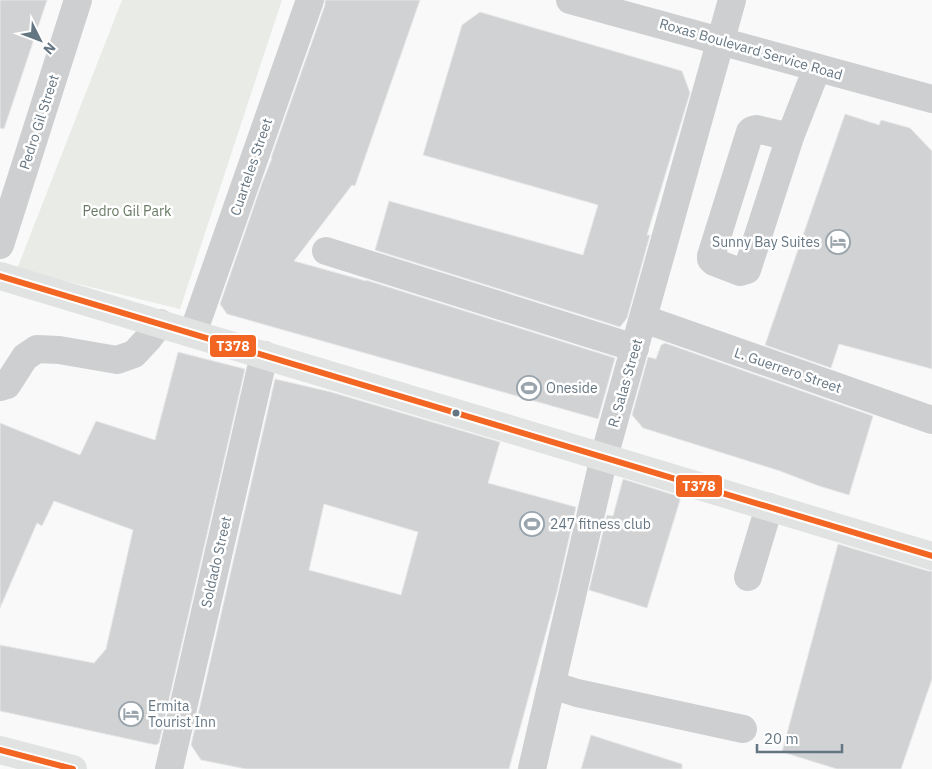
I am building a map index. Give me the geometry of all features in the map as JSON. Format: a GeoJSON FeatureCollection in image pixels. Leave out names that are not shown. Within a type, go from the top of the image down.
{"type":"FeatureCollection","features":[{"type":"Feature","properties":{"kind":"main road"},"geometry":{"type":"LineString","coordinates":[[0,276],[932,556]]}},
{"type":"Feature","properties":{"kind":"main road"},"geometry":{"type":"LineString","coordinates":[[0,750],[73,769]]}},
{"type":"Feature","properties":{"kind":"street","name":"Pedro Gil Street"},"geometry":{"type":"LineString","coordinates":[[0,245],[78,0]]}},
{"type":"Feature","properties":{"kind":"street","name":"Cuarteles Street"},"geometry":{"type":"LineString","coordinates":[[193,333],[310,0]]}},
{"type":"Feature","properties":{"kind":"street","name":"Roxas Boulevard Service Road"},"geometry":{"type":"LineString","coordinates":[[570,0],[932,99]]}},
{"type":"Feature","properties":{"kind":"street","name":"R. Salas Street"},"geometry":{"type":"LineString","coordinates":[[532,769],[604,457],[732,0]]}},
{"type":"Feature","properties":{"kind":"street"},"geometry":{"type":"LineString","coordinates":[[790,137],[756,129],[750,132],[711,256],[714,262],[740,272],[747,270],[790,137],[817,68]]}},
{"type":"Feature","properties":{"kind":"street"},"geometry":{"type":"LineString","coordinates":[[326,251],[635,348]]}},
{"type":"Feature","properties":{"kind":"street","name":"L. Guerrero Street"},"geometry":{"type":"LineString","coordinates":[[644,319],[932,420]]}},
{"type":"Feature","properties":{"kind":"street"},"geometry":{"type":"LineString","coordinates":[[0,388],[7,385],[25,357],[37,349],[60,350],[117,360],[134,354],[160,324]]}},
{"type":"Feature","properties":{"kind":"street","name":"Soldado Street"},"geometry":{"type":"LineString","coordinates":[[169,769],[264,355]]}},
{"type":"Feature","properties":{"kind":"street"},"geometry":{"type":"LineString","coordinates":[[748,577],[769,507]]}},
{"type":"Feature","properties":{"kind":"street"},"geometry":{"type":"LineString","coordinates":[[552,686],[743,730]]}},
{"type":"Feature","properties":{"kind":"green space","name":"Pedro Gil Park"},"geometry":{"type":"Polygon","coordinates":[[[122,0],[282,0],[180,309],[17,269],[122,0]]]}},
{"type":"Feature","properties":{"kind":"building"},"geometry":{"type":"Polygon","coordinates":[[[0,0],[47,0],[4,129],[0,128],[0,0]]]}},
{"type":"Feature","properties":{"kind":"building"},"geometry":{"type":"Polygon","coordinates":[[[325,0],[420,0],[355,186],[352,185],[294,261],[366,280],[615,358],[598,419],[227,314],[220,304],[325,5],[325,0]]]}},
{"type":"Feature","properties":{"kind":"building"},"geometry":{"type":"Polygon","coordinates":[[[480,12],[682,71],[690,93],[647,235],[650,235],[627,318],[620,327],[375,250],[389,201],[583,255],[598,205],[423,155],[462,25],[480,12]]]}},
{"type":"Feature","properties":{"kind":"building"},"geometry":{"type":"Polygon","coordinates":[[[845,114],[879,125],[881,120],[910,128],[932,151],[932,369],[839,344],[831,368],[765,345],[845,114]]]}},
{"type":"Feature","properties":{"kind":"building"},"geometry":{"type":"Polygon","coordinates":[[[665,343],[873,416],[849,495],[643,428],[632,415],[648,357],[656,359],[661,345],[665,343]]]}},
{"type":"Feature","properties":{"kind":"building"},"geometry":{"type":"Polygon","coordinates":[[[178,352],[245,369],[159,743],[156,745],[0,711],[0,645],[94,663],[106,649],[133,530],[54,501],[42,526],[37,523],[0,608],[0,423],[80,455],[96,421],[155,440],[178,352]]]}},
{"type":"Feature","properties":{"kind":"building"},"geometry":{"type":"Polygon","coordinates":[[[275,379],[331,392],[500,442],[488,483],[576,507],[557,592],[509,769],[246,769],[201,760],[191,745],[275,379]],[[324,504],[309,570],[401,595],[418,532],[324,504]]]}},
{"type":"Feature","properties":{"kind":"building"},"geometry":{"type":"Polygon","coordinates":[[[623,479],[681,497],[647,608],[589,590],[607,515],[613,516],[623,479]]]}},
{"type":"Feature","properties":{"kind":"building"},"geometry":{"type":"Polygon","coordinates":[[[838,544],[932,571],[932,679],[901,769],[837,769],[782,752],[838,544]]]}},
{"type":"Feature","properties":{"kind":"building"},"geometry":{"type":"Polygon","coordinates":[[[591,735],[682,764],[682,769],[581,769],[591,735]]]}},
{"type":"Feature","properties":{"kind":"transit line","name":"T378"},"geometry":{"type":"LineString","coordinates":[[0,276],[932,556]]}},
{"type":"Feature","properties":{"kind":"transit line","name":"T378"},"geometry":{"type":"LineString","coordinates":[[0,750],[73,769]]}},
{"type":"Feature","properties":{"kind":"place","name":"Sunny Bay Suites"},"geometry":{"type":"Point","coordinates":[838,242]}},
{"type":"Feature","properties":{"kind":"place","name":"Oneside"},"geometry":{"type":"Point","coordinates":[529,388]}},
{"type":"Feature","properties":{"kind":"place","name":"247 fitness club"},"geometry":{"type":"Point","coordinates":[532,524]}},
{"type":"Feature","properties":{"kind":"place","name":"Ermita Tourist Inn"},"geometry":{"type":"Point","coordinates":[131,714]}}]}
